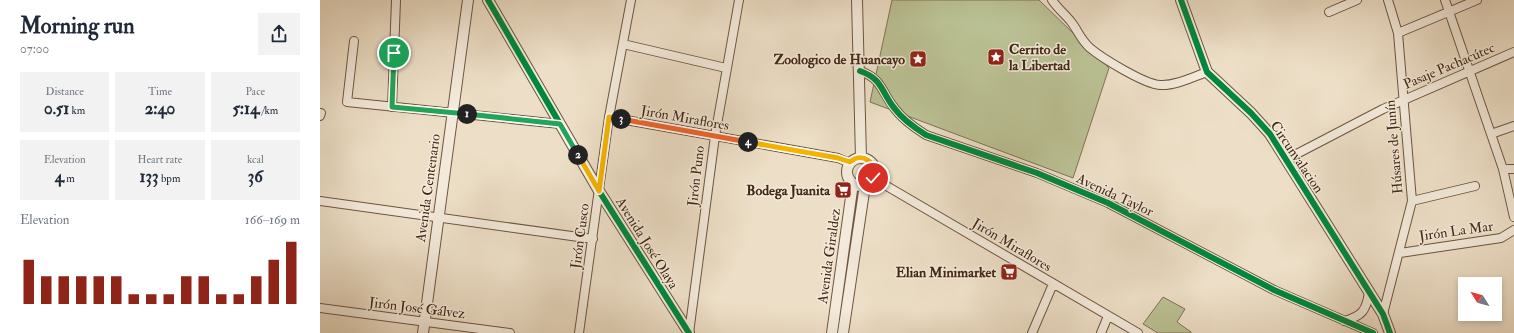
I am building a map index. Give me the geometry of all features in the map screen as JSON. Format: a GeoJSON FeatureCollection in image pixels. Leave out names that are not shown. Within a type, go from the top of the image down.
{"type":"FeatureCollection","features":[{"type":"Feature","properties":{"kind":"street"},"geometry":{"type":"LineString","coordinates":[[392,107],[396,0]]}},
{"type":"Feature","properties":{"kind":"street","name":"Avenida Centenario"},"geometry":{"type":"LineString","coordinates":[[423,333],[468,0]]}},
{"type":"Feature","properties":{"kind":"street","name":"Avenida José Olaya"},"geometry":{"type":"LineString","coordinates":[[488,0],[599,191],[689,333]]}},
{"type":"Feature","properties":{"kind":"street","name":"Jirón Cusco"},"geometry":{"type":"LineString","coordinates":[[579,333],[609,117],[631,0]]}},
{"type":"Feature","properties":{"kind":"street","name":"Jirón Puno"},"geometry":{"type":"LineString","coordinates":[[689,333],[715,136],[739,0]]}},
{"type":"Feature","properties":{"kind":"street"},"geometry":{"type":"LineString","coordinates":[[857,0],[860,71],[861,158]]}},
{"type":"Feature","properties":{"kind":"street"},"geometry":{"type":"LineString","coordinates":[[1052,0],[1058,10],[1072,23],[1078,35],[1090,48],[1144,80],[1160,85],[1177,82],[1207,72]]}},
{"type":"Feature","properties":{"kind":"street","name":"Circunvalacion"},"geometry":{"type":"LineString","coordinates":[[1181,0],[1207,72],[1251,113],[1270,134],[1287,159],[1369,293],[1384,314],[1390,333]]}},
{"type":"Feature","properties":{"kind":"street"},"geometry":{"type":"LineString","coordinates":[[1329,12],[1343,3],[1357,0]]}},
{"type":"Feature","properties":{"kind":"street","name":"Húsares de Junín"},"geometry":{"type":"LineString","coordinates":[[1384,314],[1412,201],[1398,33],[1388,0]]}},
{"type":"Feature","properties":{"kind":"street"},"geometry":{"type":"LineString","coordinates":[[1446,0],[1449,13],[1503,169],[1514,217]]}},
{"type":"Feature","properties":{"kind":"street"},"geometry":{"type":"LineString","coordinates":[[1398,33],[1449,13],[1477,0]]}},
{"type":"Feature","properties":{"kind":"street"},"geometry":{"type":"LineString","coordinates":[[354,40],[347,102],[560,124]]}},
{"type":"Feature","properties":{"kind":"street"},"geometry":{"type":"LineString","coordinates":[[622,44],[726,68]]}},
{"type":"Feature","properties":{"kind":"street","name":"Pasaje Pachacútec"},"geometry":{"type":"LineString","coordinates":[[1287,159],[1403,100],[1514,52]]}},
{"type":"Feature","properties":{"kind":"street","name":"Avenida Taylor"},"geometry":{"type":"LineString","coordinates":[[860,71],[871,75],[878,80],[895,109],[912,126],[926,135],[1038,173],[1108,203],[1274,290],[1373,333]]}},
{"type":"Feature","properties":{"kind":"street","name":"Jirón Miraflores"},"geometry":{"type":"LineString","coordinates":[[609,117],[838,158],[850,162]]}},
{"type":"Feature","properties":{"kind":"street"},"geometry":{"type":"LineString","coordinates":[[1491,134],[1514,126]]}},
{"type":"Feature","properties":{"kind":"street"},"geometry":{"type":"LineString","coordinates":[[861,158],[870,161],[875,172],[873,178],[865,185],[853,183],[847,174],[850,162],[861,158]]}},
{"type":"Feature","properties":{"kind":"street"},"geometry":{"type":"LineString","coordinates":[[1503,169],[1514,169]]}},
{"type":"Feature","properties":{"kind":"street","name":"Jirón Miraflores"},"geometry":{"type":"LineString","coordinates":[[873,178],[1138,333]]}},
{"type":"Feature","properties":{"kind":"street","name":"Avenida Giraldez"},"geometry":{"type":"LineString","coordinates":[[832,333],[853,183]]}},
{"type":"Feature","properties":{"kind":"street","name":"Avenida Giraldez"},"geometry":{"type":"LineString","coordinates":[[843,333],[865,185]]}},
{"type":"Feature","properties":{"kind":"street"},"geometry":{"type":"LineString","coordinates":[[1412,201],[1475,186]]}},
{"type":"Feature","properties":{"kind":"street"},"geometry":{"type":"LineString","coordinates":[[320,201],[592,239]]}},
{"type":"Feature","properties":{"kind":"street","name":"Jirón La Mar"},"geometry":{"type":"LineString","coordinates":[[1400,253],[1501,238],[1514,230]]}},
{"type":"Feature","properties":{"kind":"street"},"geometry":{"type":"LineString","coordinates":[[1032,333],[1053,284]]}},
{"type":"Feature","properties":{"kind":"street"},"geometry":{"type":"LineString","coordinates":[[1344,321],[1355,318],[1362,313],[1367,306],[1369,293]]}},
{"type":"Feature","properties":{"kind":"street","name":"Jirón José Gálvez"},"geometry":{"type":"LineString","coordinates":[[320,308],[510,333]]}},
{"type":"Feature","properties":{"kind":"street"},"geometry":{"type":"LineString","coordinates":[[1101,333],[1108,316]]}},
{"type":"Feature","properties":{"kind":"green space"},"geometry":{"type":"Polygon","coordinates":[[[892,0],[1039,0],[1109,68],[1073,178],[870,102],[892,0]]]}},
{"type":"Feature","properties":{"kind":"green space"},"geometry":{"type":"Polygon","coordinates":[[[1163,297],[1185,309],[1177,322],[1191,333],[1158,333],[1143,324],[1163,297]]]}},
{"type":"Feature","properties":{"kind":"cycle path"},"geometry":{"type":"LineString","coordinates":[[488,0],[599,191],[689,333]]}},
{"type":"Feature","properties":{"kind":"cycle path"},"geometry":{"type":"LineString","coordinates":[[1181,0],[1207,72],[1251,113],[1270,134],[1383,314],[1390,333]]}},
{"type":"Feature","properties":{"kind":"cycle path"},"geometry":{"type":"LineString","coordinates":[[860,71],[873,78],[881,87],[890,103],[898,113],[909,124],[926,135],[1037,173],[1108,203],[1274,290],[1373,333]]}},
{"type":"Feature","properties":{"kind":"place","name":"Cerrito de la Libertad"},"geometry":{"type":"Point","coordinates":[996,57]}},
{"type":"Feature","properties":{"kind":"place","name":"Zoologico de Huancayo"},"geometry":{"type":"Point","coordinates":[918,59]}},
{"type":"Feature","properties":{"kind":"place","name":"Bodega Juanita"},"geometry":{"type":"Point","coordinates":[843,190]}},
{"type":"Feature","properties":{"kind":"place","name":"Elian Minimarket"},"geometry":{"type":"Point","coordinates":[1009,272]}},
{"type":"Feature","properties":{"kind":"route"},"geometry":{"type":"LineString","coordinates":[[394,53],[392,107],[560,124],[599,191],[609,117],[838,158],[850,162],[857,158],[866,158],[873,166],[875,172],[873,178]]}}]}
